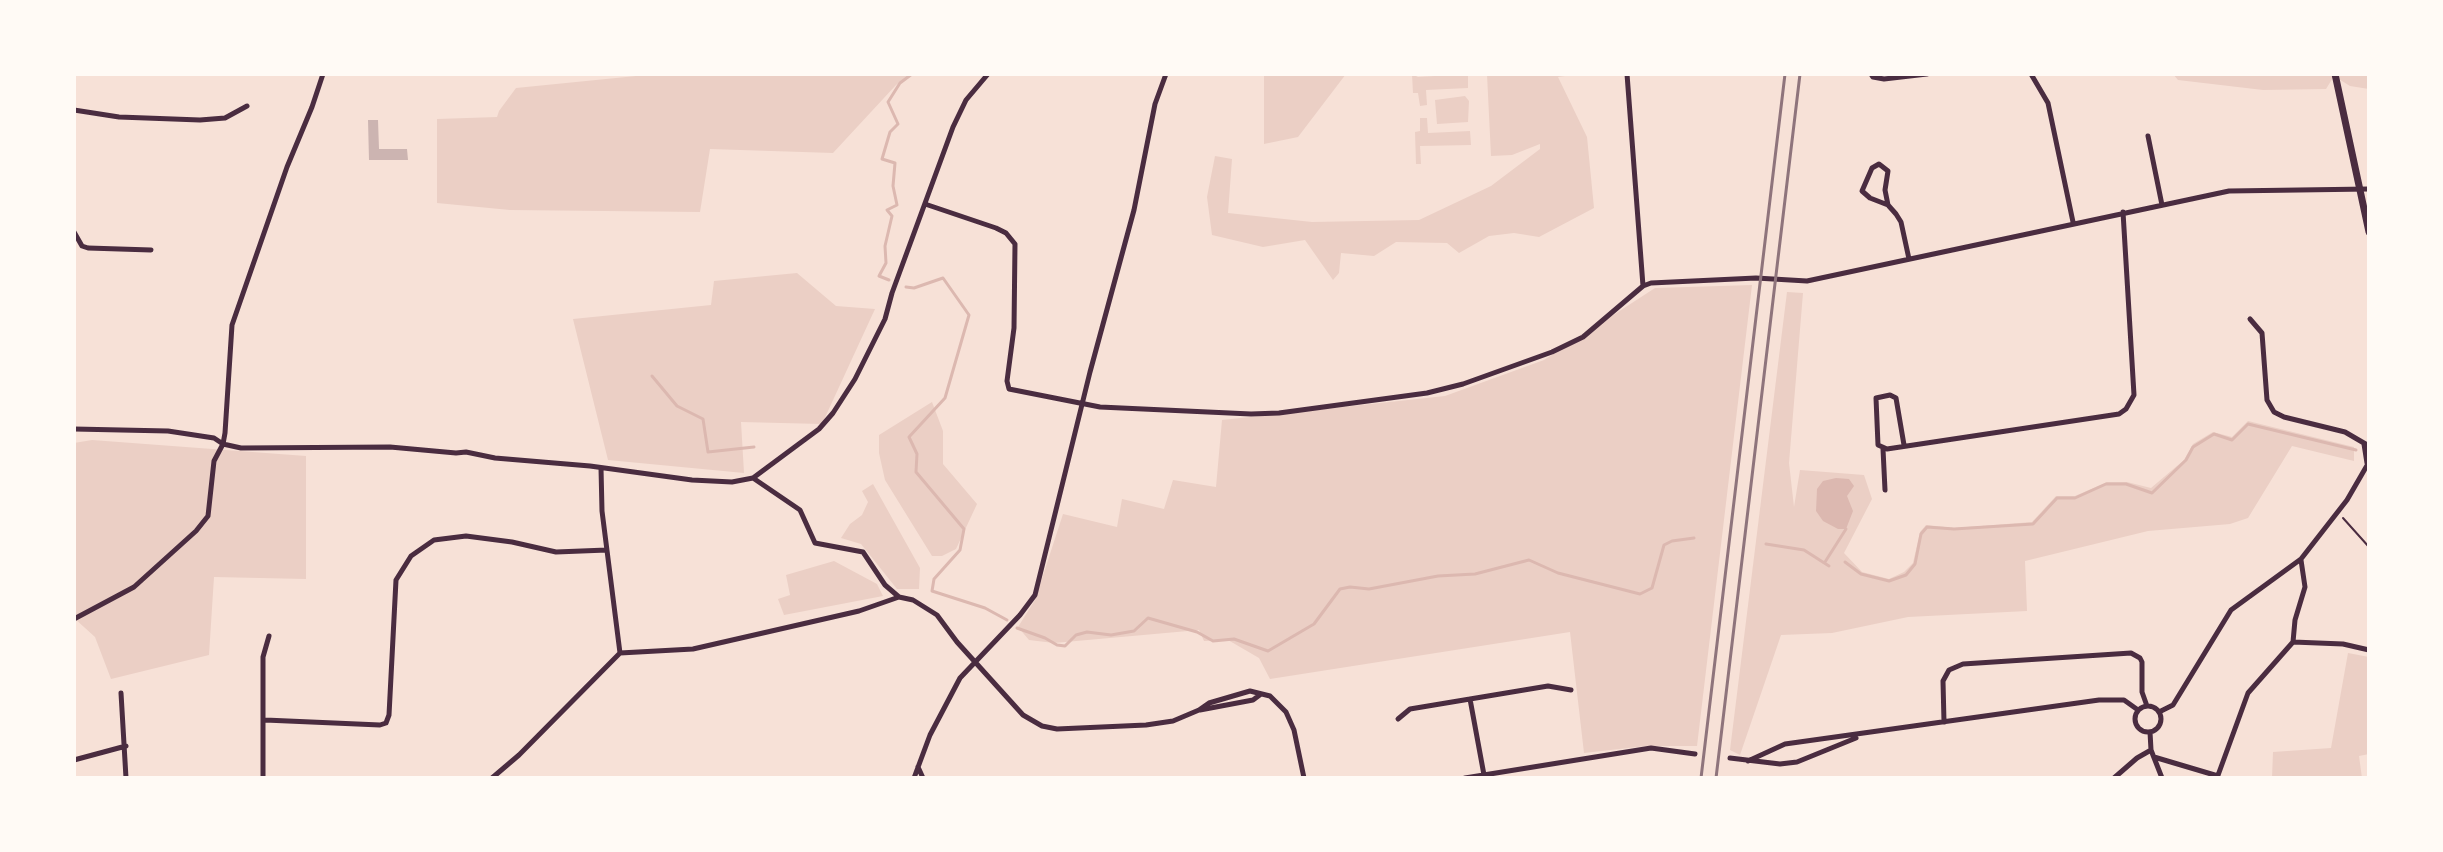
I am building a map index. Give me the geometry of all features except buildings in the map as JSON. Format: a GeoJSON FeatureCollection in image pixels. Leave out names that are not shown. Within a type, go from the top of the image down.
{"type":"FeatureCollection","features":[{"type":"Feature","properties":{"kind":"main road"},"geometry":{"type":"LineString","coordinates":[[2335,74],[2369,232]]}},
{"type":"Feature","properties":{"kind":"street"},"geometry":{"type":"LineString","coordinates":[[74,619],[134,587],[196,531],[208,516],[214,461],[223,444],[232,325],[323,74]]}},
{"type":"Feature","properties":{"kind":"street"},"geometry":{"type":"LineString","coordinates":[[74,429],[153,430],[214,438],[223,444],[241,448],[390,447],[466,452],[495,458],[713,482],[753,478],[819,429],[855,379],[885,319],[959,113],[988,74]]}},
{"type":"Feature","properties":{"kind":"street"},"geometry":{"type":"LineString","coordinates":[[914,778],[960,678],[1035,595],[1134,210],[1155,104],[1166,74]]}},
{"type":"Feature","properties":{"kind":"street"},"geometry":{"type":"LineString","coordinates":[[1627,74],[1643,286]]}},
{"type":"Feature","properties":{"kind":"street"},"geometry":{"type":"LineString","coordinates":[[1871,74],[1884,79],[1927,74]]}},
{"type":"Feature","properties":{"kind":"street"},"geometry":{"type":"LineString","coordinates":[[2031,74],[2048,103],[2073,222]]}},
{"type":"Feature","properties":{"kind":"street"},"geometry":{"type":"LineString","coordinates":[[74,110],[119,117],[200,120],[225,118],[247,106]]}},
{"type":"Feature","properties":{"kind":"street"},"geometry":{"type":"LineString","coordinates":[[2148,136],[2162,205]]}},
{"type":"Feature","properties":{"kind":"street"},"geometry":{"type":"LineString","coordinates":[[1888,205],[1862,191],[1872,168],[1879,164],[1888,171],[1885,190],[1888,205],[1901,222],[1909,259]]}},
{"type":"Feature","properties":{"kind":"street"},"geometry":{"type":"LineString","coordinates":[[925,204],[996,228],[1012,238],[1015,244],[1014,328],[1007,381],[1009,389],[1083,404],[1251,414],[1427,393],[1493,374],[1583,337],[1643,286],[1658,282],[1749,278],[1807,281],[2239,189],[2369,189]]}},
{"type":"Feature","properties":{"kind":"street"},"geometry":{"type":"LineString","coordinates":[[1883,449],[2119,414],[2126,409],[2134,395],[2123,212]]}},
{"type":"Feature","properties":{"kind":"street"},"geometry":{"type":"LineString","coordinates":[[74,232],[82,246],[88,248],[151,250]]}},
{"type":"Feature","properties":{"kind":"street"},"geometry":{"type":"LineString","coordinates":[[2159,712],[2173,705],[2231,610],[2301,559],[2338,513],[2368,463],[2367,444],[2345,432],[2274,412],[2267,400],[2262,333],[2250,319]]}},
{"type":"Feature","properties":{"kind":"street"},"geometry":{"type":"LineString","coordinates":[[1885,490],[1883,449],[1878,445],[1876,398],[1890,395],[1899,404],[1904,445]]}},
{"type":"Feature","properties":{"kind":"street"},"geometry":{"type":"LineString","coordinates":[[601,468],[602,511],[620,653]]}},
{"type":"Feature","properties":{"kind":"street"},"geometry":{"type":"LineString","coordinates":[[753,478],[800,510],[815,543],[863,552],[885,585],[899,597],[913,600],[937,615],[957,642],[1023,715],[1042,726],[1057,729],[1173,721],[1209,703],[1250,691],[1270,696],[1286,712],[1294,730],[1304,778]]}},
{"type":"Feature","properties":{"kind":"street"},"geometry":{"type":"LineString","coordinates":[[265,720],[386,723],[389,715],[396,580],[411,556],[434,540],[466,536],[556,552],[607,550]]}},
{"type":"Feature","properties":{"kind":"street"},"geometry":{"type":"LineString","coordinates":[[2154,757],[2217,777],[2248,693],[2293,642],[2295,620],[2305,587],[2301,559]]}},
{"type":"Feature","properties":{"kind":"street"},"geometry":{"type":"LineString","coordinates":[[492,778],[519,755],[620,653],[693,649],[859,611],[899,597]]}},
{"type":"Feature","properties":{"kind":"street"},"geometry":{"type":"LineString","coordinates":[[263,778],[263,657],[269,636]]}},
{"type":"Feature","properties":{"kind":"street"},"geometry":{"type":"LineString","coordinates":[[2293,642],[2343,644],[2369,650]]}},
{"type":"Feature","properties":{"kind":"street"},"geometry":{"type":"LineString","coordinates":[[1944,722],[1943,681],[1949,670],[1963,664],[2131,653],[2142,662],[2142,692],[2147,706],[2159,712]]}},
{"type":"Feature","properties":{"kind":"street"},"geometry":{"type":"LineString","coordinates":[[1398,719],[1410,709],[1548,686],[1571,690]]}},
{"type":"Feature","properties":{"kind":"street"},"geometry":{"type":"LineString","coordinates":[[121,693],[126,778]]}},
{"type":"Feature","properties":{"kind":"street"},"geometry":{"type":"LineString","coordinates":[[1470,699],[1484,775]]}},
{"type":"Feature","properties":{"kind":"street"},"geometry":{"type":"LineString","coordinates":[[1748,761],[1785,744],[2099,700],[2124,700],[2138,710]]}},
{"type":"Feature","properties":{"kind":"street"},"geometry":{"type":"LineString","coordinates":[[2147,706],[2138,710],[2135,720],[2139,729],[2150,732]]}},
{"type":"Feature","properties":{"kind":"street"},"geometry":{"type":"LineString","coordinates":[[2159,712],[2160,722],[2150,732],[2151,750],[2162,778]]}},
{"type":"Feature","properties":{"kind":"street"},"geometry":{"type":"LineString","coordinates":[[1730,758],[1780,764],[1797,762],[1864,735]]}},
{"type":"Feature","properties":{"kind":"street"},"geometry":{"type":"LineString","coordinates":[[74,760],[126,746]]}},
{"type":"Feature","properties":{"kind":"street"},"geometry":{"type":"LineString","coordinates":[[1465,778],[1640,749],[1695,754]]}},
{"type":"Feature","properties":{"kind":"street"},"geometry":{"type":"LineString","coordinates":[[2114,778],[2151,750]]}},
{"type":"Feature","properties":{"kind":"street"},"geometry":{"type":"LineString","coordinates":[[917,767],[923,778]]}},
{"type":"Feature","properties":{"kind":"path"},"geometry":{"type":"LineString","coordinates":[[2338,513],[2369,547]]}},
{"type":"Feature","properties":{"kind":"shaded area"},"geometry":{"type":"Polygon","coordinates":[[[656,74],[911,74],[896,85],[833,153],[710,149],[700,212],[510,210],[437,203],[437,119],[497,117],[516,88],[656,74]]]}},
{"type":"Feature","properties":{"kind":"shaded area"},"geometry":{"type":"Polygon","coordinates":[[[1264,74],[1346,74],[1298,137],[1264,144],[1264,74]]]}},
{"type":"Feature","properties":{"kind":"shaded area"},"geometry":{"type":"Polygon","coordinates":[[[1412,74],[1418,77],[1468,74],[1468,88],[1426,90],[1427,105],[1420,106],[1418,93],[1413,93],[1412,74]]]}},
{"type":"Feature","properties":{"kind":"shaded area"},"geometry":{"type":"Polygon","coordinates":[[[1487,74],[1579,74],[1558,77],[1587,137],[1594,208],[1539,237],[1514,233],[1489,236],[1459,253],[1447,243],[1396,242],[1374,256],[1341,253],[1339,273],[1333,280],[1305,240],[1263,247],[1212,235],[1207,197],[1215,156],[1232,159],[1228,213],[1312,222],[1419,220],[1491,186],[1540,149],[1540,144],[1512,155],[1491,156],[1487,74]]]}},
{"type":"Feature","properties":{"kind":"shaded area"},"geometry":{"type":"Polygon","coordinates":[[[2173,74],[2369,74],[2369,89],[2350,86],[2334,76],[2326,89],[2263,90],[2178,80],[2173,74]]]}},
{"type":"Feature","properties":{"kind":"shaded area"},"geometry":{"type":"Polygon","coordinates":[[[1465,96],[1469,101],[1468,122],[1437,124],[1435,100],[1465,96]]]}},
{"type":"Feature","properties":{"kind":"shaded area"},"geometry":{"type":"Polygon","coordinates":[[[1420,118],[1427,118],[1428,133],[1470,131],[1471,145],[1420,146],[1421,164],[1416,164],[1415,132],[1420,131],[1420,118]]]}},
{"type":"Feature","properties":{"kind":"shaded area"},"geometry":{"type":"Polygon","coordinates":[[[797,273],[836,306],[875,309],[822,424],[741,422],[744,473],[608,460],[573,319],[711,305],[714,281],[797,273]]]}},
{"type":"Feature","properties":{"kind":"shaded area"},"geometry":{"type":"Polygon","coordinates":[[[1752,285],[1697,746],[1646,746],[1584,753],[1570,632],[1270,679],[1259,658],[1228,640],[1204,641],[1199,630],[1054,643],[1029,640],[1018,627],[1035,600],[1063,514],[1117,527],[1122,499],[1164,509],[1173,480],[1216,487],[1222,420],[1445,396],[1544,360],[1655,288],[1752,285]]]}},
{"type":"Feature","properties":{"kind":"shaded area"},"geometry":{"type":"Polygon","coordinates":[[[1787,292],[1803,293],[1789,463],[1794,507],[1800,470],[1864,475],[1872,499],[1844,553],[1862,572],[1889,579],[1904,572],[1913,563],[1920,532],[1926,525],[1955,528],[2032,522],[2056,496],[2075,496],[2107,482],[2127,482],[2151,488],[2184,460],[2193,444],[2213,432],[2232,437],[2248,421],[2354,447],[2354,461],[2292,446],[2248,518],[2230,524],[2148,531],[2025,561],[2027,611],[1908,617],[1832,633],[1781,635],[1740,755],[1730,750],[1787,292]]]}},
{"type":"Feature","properties":{"kind":"shaded area"},"geometry":{"type":"Polygon","coordinates":[[[932,402],[943,431],[943,464],[977,504],[956,549],[942,556],[932,556],[885,480],[879,453],[879,435],[932,402]]]}},
{"type":"Feature","properties":{"kind":"shaded area"},"geometry":{"type":"Polygon","coordinates":[[[92,440],[306,456],[306,579],[214,577],[209,655],[111,679],[95,637],[74,618],[74,443],[92,440]]]}},
{"type":"Feature","properties":{"kind":"shaded area"},"geometry":{"type":"Polygon","coordinates":[[[1849,479],[1854,486],[1847,496],[1853,511],[1846,529],[1838,529],[1823,521],[1816,511],[1817,489],[1823,481],[1849,479]]]}},
{"type":"Feature","properties":{"kind":"shaded area"},"geometry":{"type":"Polygon","coordinates":[[[873,484],[920,568],[919,589],[897,589],[861,544],[841,538],[850,524],[862,515],[868,502],[862,491],[873,484]]]}},
{"type":"Feature","properties":{"kind":"shaded area"},"geometry":{"type":"Polygon","coordinates":[[[834,561],[877,584],[883,596],[784,615],[778,599],[790,595],[786,575],[834,561]]]}},
{"type":"Feature","properties":{"kind":"shaded area"},"geometry":{"type":"Polygon","coordinates":[[[2348,653],[2369,657],[2369,754],[2359,756],[2362,778],[2272,778],[2273,752],[2331,748],[2348,653]]]}},
{"type":"Feature","properties":{"kind":"waterway"},"geometry":{"type":"LineString","coordinates":[[889,280],[879,276],[886,263],[885,246],[892,216],[887,210],[897,205],[893,186],[895,163],[882,159],[890,132],[898,124],[888,102],[900,83],[912,74]]}},
{"type":"Feature","properties":{"kind":"waterway"},"geometry":{"type":"LineString","coordinates":[[906,287],[914,288],[943,278],[969,315],[945,398],[909,437],[917,454],[916,472],[964,529],[960,550],[934,579],[932,591],[985,608],[1007,620]]}},
{"type":"Feature","properties":{"kind":"waterway"},"geometry":{"type":"LineString","coordinates":[[652,376],[677,406],[703,419],[708,452],[754,447]]}},
{"type":"Feature","properties":{"kind":"waterway"},"geometry":{"type":"LineString","coordinates":[[1845,562],[1861,574],[1889,581],[1906,575],[1915,564],[1921,534],[1927,527],[1954,529],[2033,524],[2057,498],[2075,498],[2106,484],[2126,484],[2152,493],[2186,460],[2193,447],[2214,434],[2232,440],[2248,424],[2356,450]]}},
{"type":"Feature","properties":{"kind":"waterway"},"geometry":{"type":"LineString","coordinates":[[1825,562],[1846,529]]}},
{"type":"Feature","properties":{"kind":"waterway"},"geometry":{"type":"LineString","coordinates":[[1017,628],[1065,646],[1076,635],[1087,632],[1111,635],[1134,631],[1148,618],[1197,632],[1213,641],[1234,639],[1268,651],[1314,624],[1340,589],[1369,589],[1438,576],[1475,574],[1529,560],[1558,573],[1640,594],[1652,588],[1664,545],[1694,538]]}},
{"type":"Feature","properties":{"kind":"waterway"},"geometry":{"type":"LineString","coordinates":[[1766,544],[1804,550],[1829,566]]}},
{"type":"Feature","properties":{"kind":"railway"},"geometry":{"type":"LineString","coordinates":[[1701,778],[1785,74]]}},
{"type":"Feature","properties":{"kind":"railway"},"geometry":{"type":"LineString","coordinates":[[1716,778],[1800,74]]}}]}
